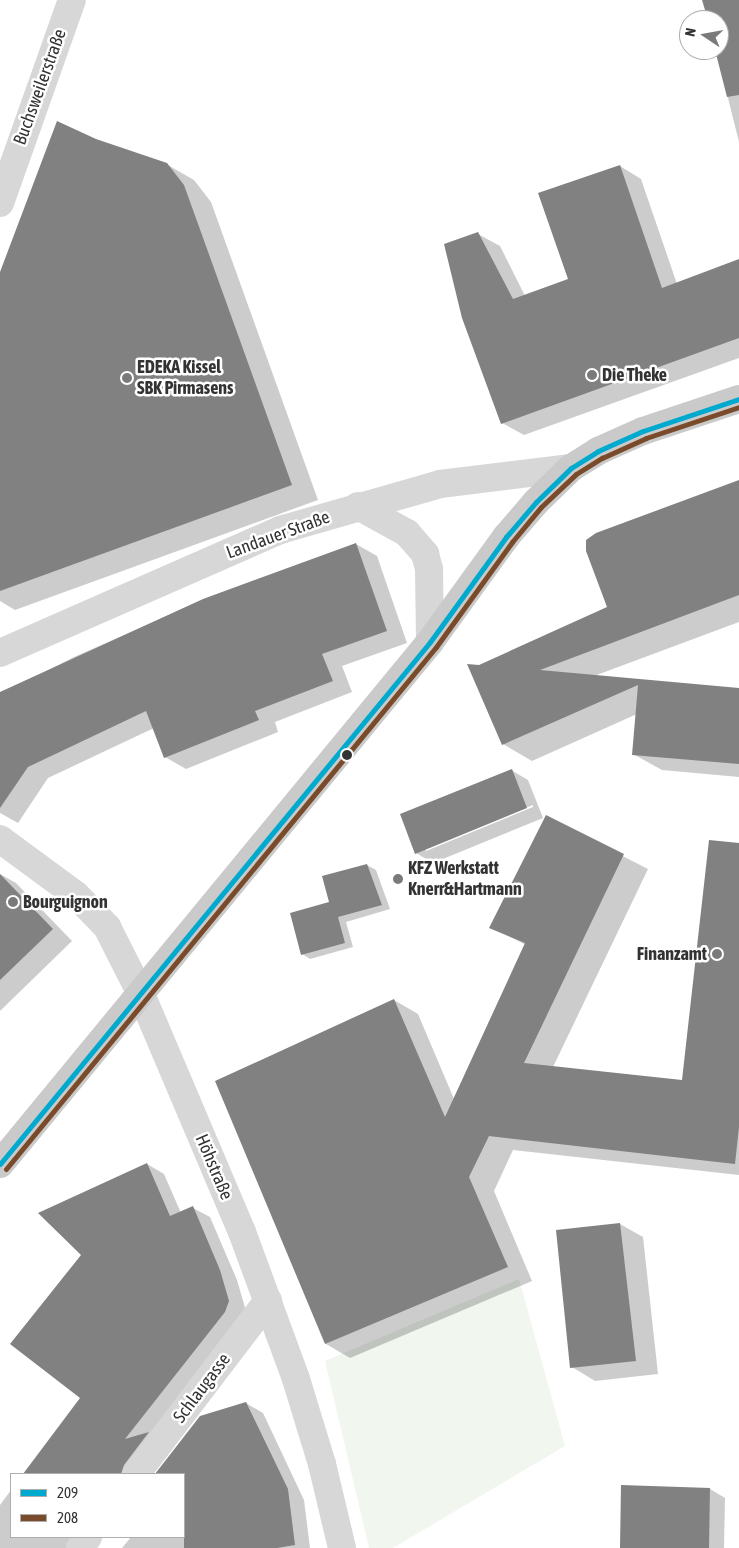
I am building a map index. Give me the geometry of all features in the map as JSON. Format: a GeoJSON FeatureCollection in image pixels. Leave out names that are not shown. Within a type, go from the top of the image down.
{"type":"FeatureCollection","features":[{"type":"Feature","properties":{"kind":"main road","name":"Landauer Straße"},"geometry":{"type":"LineString","coordinates":[[0,1164],[142,994],[430,642],[506,537],[571,468],[598,451],[643,431],[739,399]]}},
{"type":"Feature","properties":{"kind":"street","name":"Buchsweilerstraße"},"geometry":{"type":"LineString","coordinates":[[0,203],[72,0]]}},
{"type":"Feature","properties":{"kind":"street","name":"Landauer Straße"},"geometry":{"type":"LineString","coordinates":[[0,653],[280,530],[358,506],[440,484],[571,468]]}},
{"type":"Feature","properties":{"kind":"street"},"geometry":{"type":"LineString","coordinates":[[358,506],[406,533],[425,554],[428,570],[430,642]]}},
{"type":"Feature","properties":{"kind":"street","name":"Höhstraße"},"geometry":{"type":"LineString","coordinates":[[0,839],[76,895],[107,927],[142,994],[268,1301],[322,1464],[342,1548]]}},
{"type":"Feature","properties":{"kind":"street","name":"Schlaugasse"},"geometry":{"type":"LineString","coordinates":[[137,1473],[268,1301]]}},
{"type":"Feature","properties":{"kind":"shaded area"},"geometry":{"type":"Polygon","coordinates":[[[519,1279],[565,1446],[393,1548],[369,1548],[325,1361],[519,1279]]]}},
{"type":"Feature","properties":{"kind":"building"},"geometry":{"type":"Polygon","coordinates":[[[702,0],[739,0],[739,95],[727,97],[718,60],[729,60],[729,10],[705,10],[702,0]]]}},
{"type":"Feature","properties":{"kind":"building","name":"EDEKA Kissel SBK Pirmasens"},"geometry":{"type":"Polygon","coordinates":[[[57,121],[96,139],[167,163],[184,185],[292,485],[0,591],[0,272],[57,121]]]}},
{"type":"Feature","properties":{"kind":"building"},"geometry":{"type":"Polygon","coordinates":[[[620,165],[662,288],[739,259],[739,338],[501,424],[462,318],[444,244],[478,232],[513,299],[568,279],[538,193],[620,165]]]}},
{"type":"Feature","properties":{"kind":"building"},"geometry":{"type":"Polygon","coordinates":[[[739,480],[739,595],[540,670],[739,688],[739,764],[632,755],[638,685],[502,745],[467,664],[479,665],[607,607],[586,551],[586,540],[596,533],[739,480]]]}},
{"type":"Feature","properties":{"kind":"building"},"geometry":{"type":"Polygon","coordinates":[[[356,543],[387,631],[322,654],[333,681],[255,711],[259,720],[164,758],[146,711],[28,767],[0,808],[0,692],[203,599],[356,543]]]}},
{"type":"Feature","properties":{"kind":"building"},"geometry":{"type":"Polygon","coordinates":[[[512,769],[527,808],[415,854],[400,814],[512,769]]]}},
{"type":"Feature","properties":{"kind":"building"},"geometry":{"type":"Polygon","coordinates":[[[546,815],[624,854],[524,1063],[682,1080],[709,840],[739,843],[739,1127],[735,1164],[489,1136],[469,1177],[508,1267],[325,1344],[215,1081],[394,999],[445,1117],[525,943],[489,928],[546,815]]]}},
{"type":"Feature","properties":{"kind":"building"},"geometry":{"type":"Polygon","coordinates":[[[367,864],[382,905],[338,917],[345,943],[301,955],[290,913],[329,902],[322,876],[367,864]]]}},
{"type":"Feature","properties":{"kind":"building","name":"Bourguignon"},"geometry":{"type":"Polygon","coordinates":[[[0,874],[53,929],[0,980],[0,874]]]}},
{"type":"Feature","properties":{"kind":"building"},"geometry":{"type":"Polygon","coordinates":[[[147,1163],[170,1216],[193,1206],[220,1270],[229,1301],[225,1312],[125,1439],[149,1432],[124,1465],[121,1473],[24,1473],[80,1398],[10,1344],[81,1255],[38,1213],[147,1163]]]}},
{"type":"Feature","properties":{"kind":"building"},"geometry":{"type":"Polygon","coordinates":[[[620,1223],[636,1361],[570,1368],[556,1230],[620,1223]]]}},
{"type":"Feature","properties":{"kind":"building"},"geometry":{"type":"Polygon","coordinates":[[[246,1402],[288,1489],[295,1545],[277,1548],[184,1548],[185,1473],[156,1473],[200,1416],[246,1402]]]}},
{"type":"Feature","properties":{"kind":"building"},"geometry":{"type":"Polygon","coordinates":[[[621,1485],[710,1488],[709,1548],[620,1548],[621,1485]]]}},
{"type":"Feature","properties":{"kind":"transit line","name":"209"},"geometry":{"type":"LineString","coordinates":[[0,1164],[430,642],[506,537],[536,502],[571,468],[598,451],[643,431],[739,399]]}},
{"type":"Feature","properties":{"kind":"transit line","name":"208"},"geometry":{"type":"LineString","coordinates":[[6,1169],[436,647],[512,542],[541,507],[576,474],[602,458],[646,438],[739,407]]}},
{"type":"Feature","properties":{"kind":"place","name":"Die Theke"},"geometry":{"type":"Point","coordinates":[592,375]}},
{"type":"Feature","properties":{"kind":"place","name":"EDEKA Kissel SBK Pirmasens"},"geometry":{"type":"Point","coordinates":[127,378]}},
{"type":"Feature","properties":{"kind":"place","name":"KFZ Werkstatt Knerr&Hartmann"},"geometry":{"type":"Point","coordinates":[398,879]}},
{"type":"Feature","properties":{"kind":"place","name":"Bourguignon"},"geometry":{"type":"Point","coordinates":[13,902]}},
{"type":"Feature","properties":{"kind":"place","name":"Finanzamt"},"geometry":{"type":"Point","coordinates":[717,954]}}]}
